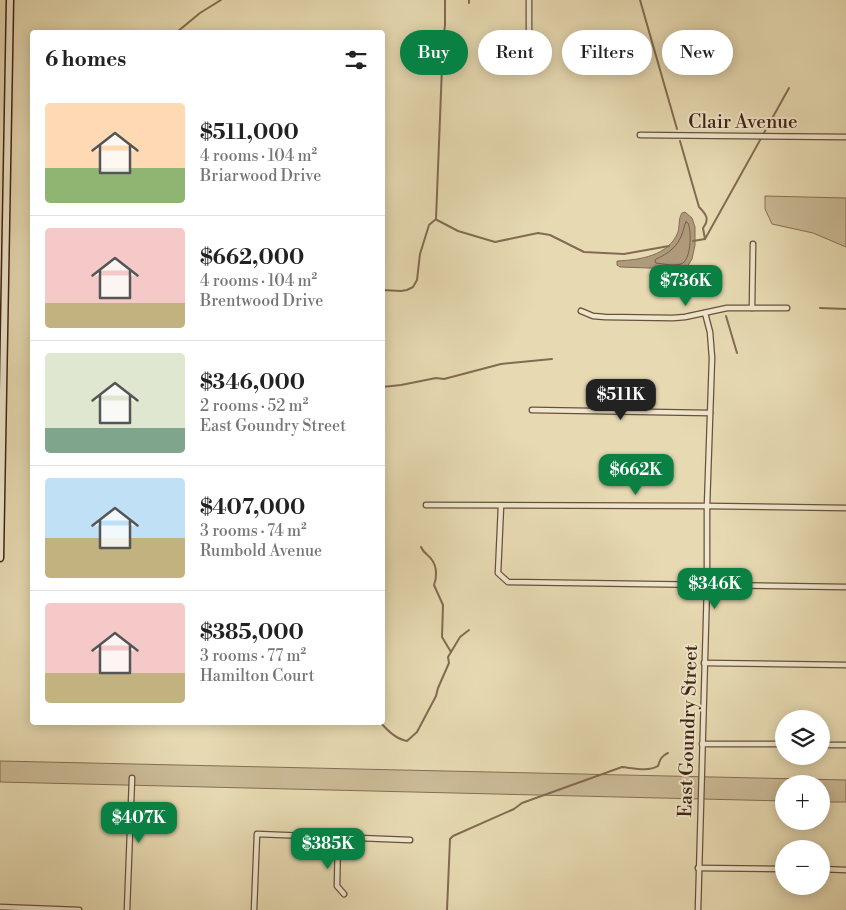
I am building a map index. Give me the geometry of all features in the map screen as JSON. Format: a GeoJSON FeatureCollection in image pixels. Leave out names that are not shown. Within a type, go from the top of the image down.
{"type":"FeatureCollection","features":[{"type":"Feature","properties":{"kind":"street"},"geometry":{"type":"LineString","coordinates":[[0,558],[10,0]]}},
{"type":"Feature","properties":{"kind":"street"},"geometry":{"type":"LineString","coordinates":[[529,0],[529,30]]}},
{"type":"Feature","properties":{"kind":"street","name":"Clair Avenue"},"geometry":{"type":"LineString","coordinates":[[640,135],[846,137]]}},
{"type":"Feature","properties":{"kind":"street"},"geometry":{"type":"LineString","coordinates":[[752,308],[753,244]]}},
{"type":"Feature","properties":{"kind":"street"},"geometry":{"type":"LineString","coordinates":[[582,311],[593,316],[605,317],[685,317],[727,308],[787,308]]}},
{"type":"Feature","properties":{"kind":"street","name":"East Goundry Street"},"geometry":{"type":"LineString","coordinates":[[698,910],[712,349],[705,313]]}},
{"type":"Feature","properties":{"kind":"street"},"geometry":{"type":"LineString","coordinates":[[532,410],[710,413]]}},
{"type":"Feature","properties":{"kind":"street"},"geometry":{"type":"LineString","coordinates":[[426,505],[846,508]]}},
{"type":"Feature","properties":{"kind":"street"},"geometry":{"type":"LineString","coordinates":[[500,506],[498,573],[508,582],[846,588]]}},
{"type":"Feature","properties":{"kind":"street"},"geometry":{"type":"LineString","coordinates":[[704,663],[846,665]]}},
{"type":"Feature","properties":{"kind":"street"},"geometry":{"type":"LineString","coordinates":[[702,744],[775,744]]}},
{"type":"Feature","properties":{"kind":"street"},"geometry":{"type":"LineString","coordinates":[[830,745],[846,745]]}},
{"type":"Feature","properties":{"kind":"street"},"geometry":{"type":"LineString","coordinates":[[127,910],[132,778]]}},
{"type":"Feature","properties":{"kind":"street"},"geometry":{"type":"LineString","coordinates":[[254,910],[257,834],[410,840]]}},
{"type":"Feature","properties":{"kind":"street"},"geometry":{"type":"LineString","coordinates":[[338,838],[337,886],[344,894]]}},
{"type":"Feature","properties":{"kind":"street"},"geometry":{"type":"LineString","coordinates":[[698,868],[775,869]]}},
{"type":"Feature","properties":{"kind":"street"},"geometry":{"type":"LineString","coordinates":[[830,870],[846,870]]}},
{"type":"Feature","properties":{"kind":"street"},"geometry":{"type":"LineString","coordinates":[[0,907],[79,910]]}},
{"type":"Feature","properties":{"kind":"shaded area"},"geometry":{"type":"Polygon","coordinates":[[[765,196],[846,198],[846,247],[813,233],[772,224],[765,209],[765,196]]]}},
{"type":"Feature","properties":{"kind":"shaded area"},"geometry":{"type":"Polygon","coordinates":[[[0,761],[775,778],[775,801],[0,782],[0,761]]]}},
{"type":"Feature","properties":{"kind":"shaded area"},"geometry":{"type":"Polygon","coordinates":[[[830,780],[846,780],[846,802],[830,802],[830,780]]]}},
{"type":"Feature","properties":{"kind":"water"},"geometry":{"type":"Polygon","coordinates":[[[685,212],[692,218],[695,227],[695,245],[692,259],[687,267],[679,269],[620,267],[617,265],[617,261],[644,258],[668,247],[678,232],[680,218],[682,213],[685,212]]]}},
{"type":"Feature","properties":{"kind":"waterway"},"geometry":{"type":"LineString","coordinates":[[179,30],[200,13],[221,0]]}},
{"type":"Feature","properties":{"kind":"waterway"},"geometry":{"type":"LineString","coordinates":[[385,290],[401,291],[413,287],[417,280],[420,254],[429,225],[436,219],[445,0]]}},
{"type":"Feature","properties":{"kind":"waterway"},"geometry":{"type":"LineString","coordinates":[[640,0],[677,129]]}},
{"type":"Feature","properties":{"kind":"waterway"},"geometry":{"type":"LineString","coordinates":[[680,141],[699,207],[707,219],[703,228],[705,239],[789,88]]}},
{"type":"Feature","properties":{"kind":"waterway"},"geometry":{"type":"LineString","coordinates":[[437,220],[458,231],[495,242],[538,233],[550,235],[584,252],[624,254],[669,246]]}},
{"type":"Feature","properties":{"kind":"waterway"},"geometry":{"type":"LineString","coordinates":[[693,241],[705,239]]}},
{"type":"Feature","properties":{"kind":"waterway"},"geometry":{"type":"LineString","coordinates":[[820,308],[846,309]]}},
{"type":"Feature","properties":{"kind":"waterway"},"geometry":{"type":"LineString","coordinates":[[726,316],[737,353]]}},
{"type":"Feature","properties":{"kind":"waterway"},"geometry":{"type":"LineString","coordinates":[[385,387],[436,378],[444,379],[501,364],[552,359]]}},
{"type":"Feature","properties":{"kind":"waterway"},"geometry":{"type":"LineString","coordinates":[[421,547],[432,560],[436,569],[434,585],[443,605],[442,637],[451,652]]}},
{"type":"Feature","properties":{"kind":"waterway"},"geometry":{"type":"LineString","coordinates":[[383,725],[392,734],[407,741],[417,732],[436,696],[449,663],[448,657],[460,637],[469,630]]}},
{"type":"Feature","properties":{"kind":"waterway"},"geometry":{"type":"LineString","coordinates":[[447,910],[450,839],[453,836],[514,809],[522,803],[622,767],[654,768],[658,766],[662,757],[668,753]]}}]}
